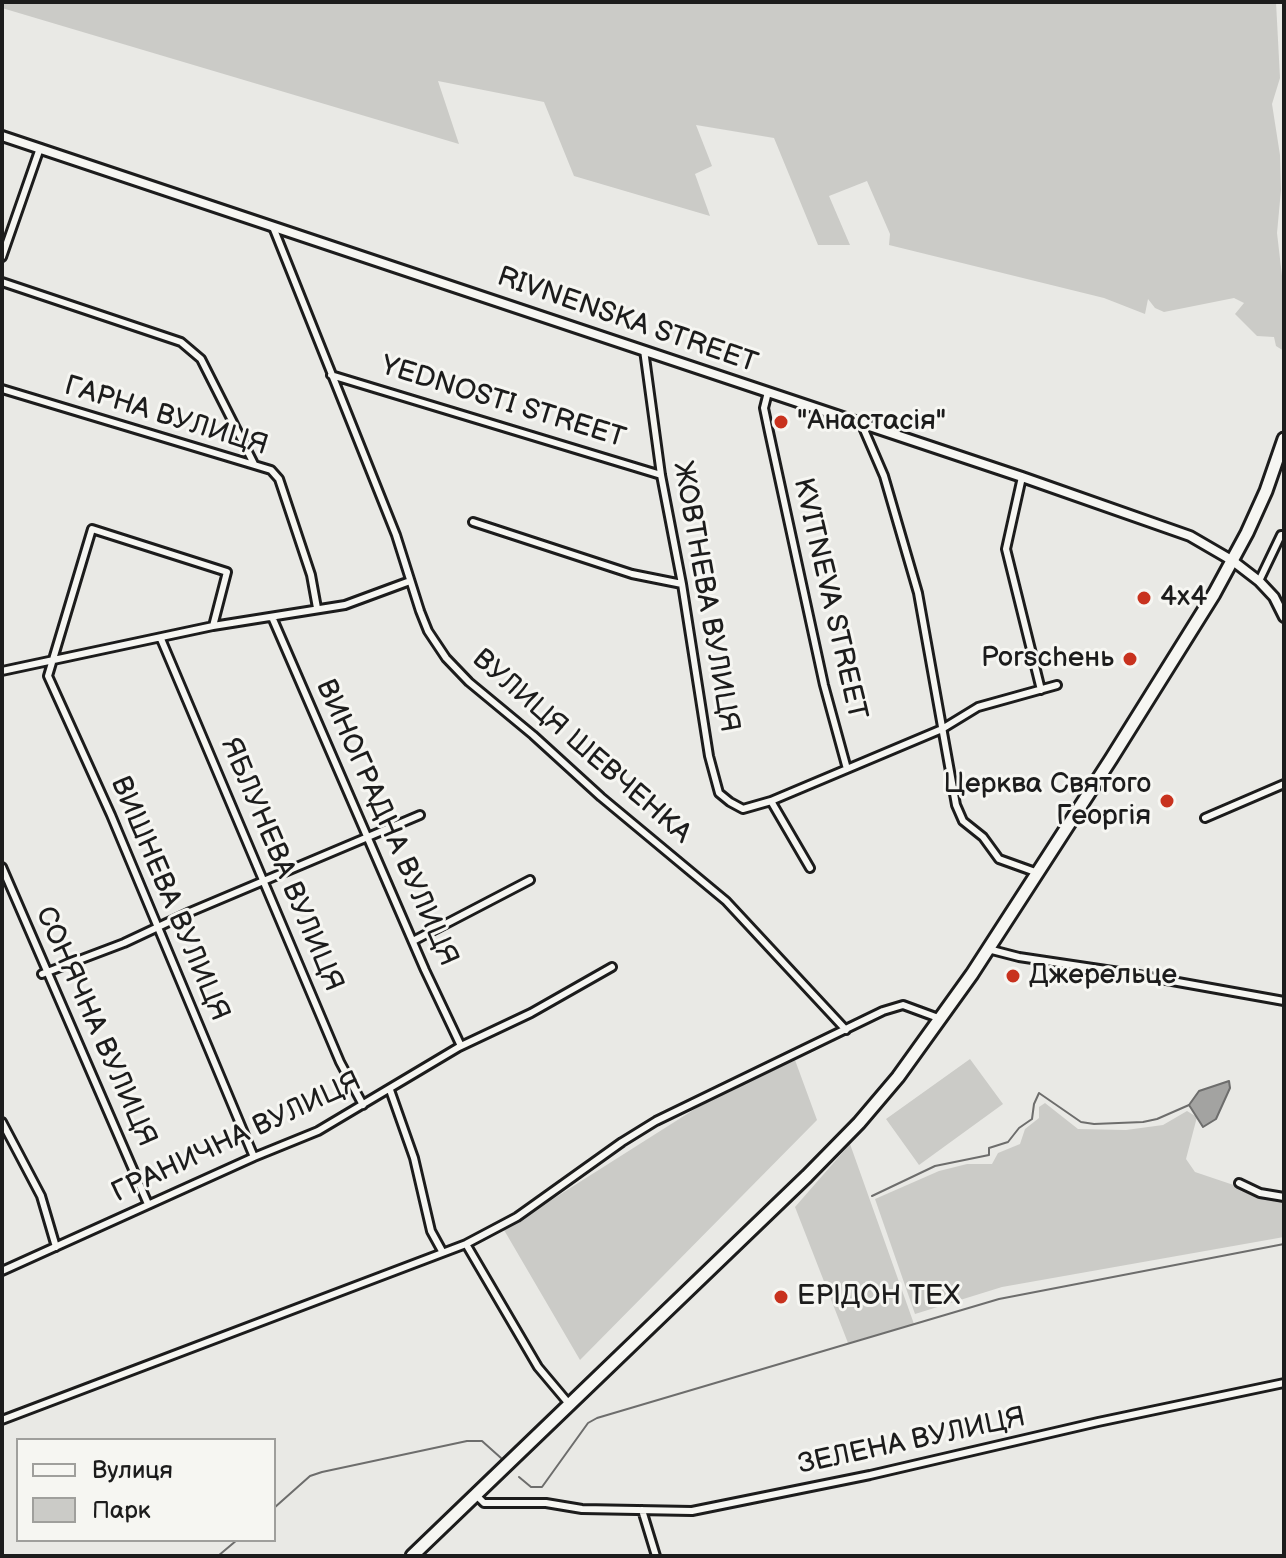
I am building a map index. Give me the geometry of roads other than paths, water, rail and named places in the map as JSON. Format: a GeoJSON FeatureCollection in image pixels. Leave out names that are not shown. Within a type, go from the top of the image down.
{"type":"FeatureCollection","features":[{"type":"Feature","properties":{"kind":"highway"},"geometry":{"type":"LineString","coordinates":[[412,1556],[859,1123],[898,1077],[941,1019],[1038,873],[1233,561],[1266,491],[1284,439]]}},
{"type":"Feature","properties":{"kind":"main road","name":"RIVNENSKA STREET"},"geometry":{"type":"LineString","coordinates":[[2,136],[1190,536],[1233,561],[1259,581],[1274,597],[1284,617]]}},
{"type":"Feature","properties":{"kind":"street"},"geometry":{"type":"LineString","coordinates":[[2,257],[40,148]]}},
{"type":"Feature","properties":{"kind":"street","name":"ВУЛИЦЯ ШЕВЧЕНКА"},"geometry":{"type":"LineString","coordinates":[[273,226],[396,535],[428,631],[446,658],[469,682],[601,797],[726,901],[846,1030]]}},
{"type":"Feature","properties":{"kind":"street"},"geometry":{"type":"LineString","coordinates":[[2,282],[181,342],[201,359],[254,464]]}},
{"type":"Feature","properties":{"kind":"street","name":"ЖОВТНЕВА ВУЛИЦЯ"},"geometry":{"type":"LineString","coordinates":[[644,350],[661,475],[709,756],[719,793],[743,809],[771,801],[942,729],[978,707],[1057,685]]}},
{"type":"Feature","properties":{"kind":"street","name":"YEDNOSTI STREET"},"geometry":{"type":"LineString","coordinates":[[331,375],[661,475]]}},
{"type":"Feature","properties":{"kind":"street","name":"ГАРНА ВУЛИЦЯ"},"geometry":{"type":"LineString","coordinates":[[2,389],[271,470],[279,479],[311,575],[317,608]]}},
{"type":"Feature","properties":{"kind":"street","name":"KVITNEVA STREET"},"geometry":{"type":"LineString","coordinates":[[768,392],[764,408],[769,432],[815,644],[847,769]]}},
{"type":"Feature","properties":{"kind":"street"},"geometry":{"type":"LineString","coordinates":[[862,425],[884,476],[918,593],[951,784],[963,821],[983,837],[999,859],[1038,873]]}},
{"type":"Feature","properties":{"kind":"street"},"geometry":{"type":"LineString","coordinates":[[1022,477],[1006,549],[1041,690]]}},
{"type":"Feature","properties":{"kind":"street"},"geometry":{"type":"LineString","coordinates":[[473,522],[632,574],[682,584]]}},
{"type":"Feature","properties":{"kind":"street","name":"ВИШНЕВА ВУЛИЦЯ"},"geometry":{"type":"LineString","coordinates":[[213,626],[227,572],[92,529],[48,676],[158,926],[254,1157]]}},
{"type":"Feature","properties":{"kind":"street"},"geometry":{"type":"LineString","coordinates":[[1259,581],[1281,535],[1284,535]]}},
{"type":"Feature","properties":{"kind":"street"},"geometry":{"type":"LineString","coordinates":[[2,671],[213,626],[345,605],[410,581]]}},
{"type":"Feature","properties":{"kind":"street","name":"ВИНОГРАДНА ВУЛИЦЯ"},"geometry":{"type":"LineString","coordinates":[[272,617],[461,1046]]}},
{"type":"Feature","properties":{"kind":"street","name":"ЯБЛУНЕВА ВУЛИЦЯ"},"geometry":{"type":"LineString","coordinates":[[161,639],[340,1062],[363,1105]]}},
{"type":"Feature","properties":{"kind":"street"},"geometry":{"type":"LineString","coordinates":[[1205,818],[1284,784]]}},
{"type":"Feature","properties":{"kind":"street"},"geometry":{"type":"LineString","coordinates":[[771,801],[810,868]]}},
{"type":"Feature","properties":{"kind":"street"},"geometry":{"type":"LineString","coordinates":[[45,973],[124,943],[420,815]]}},
{"type":"Feature","properties":{"kind":"street","name":"СОНЯЧНА ВУЛИЦЯ"},"geometry":{"type":"LineString","coordinates":[[2,867],[45,973],[148,1204]]}},
{"type":"Feature","properties":{"kind":"street"},"geometry":{"type":"LineString","coordinates":[[413,941],[530,880]]}},
{"type":"Feature","properties":{"kind":"street"},"geometry":{"type":"LineString","coordinates":[[988,949],[1019,957],[1284,1001]]}},
{"type":"Feature","properties":{"kind":"street","name":"ГРАНИЧНА ВУЛИЦЯ"},"geometry":{"type":"LineString","coordinates":[[2,1271],[318,1131],[461,1046],[531,1013],[612,967]]}},
{"type":"Feature","properties":{"kind":"street"},"geometry":{"type":"LineString","coordinates":[[2,1420],[466,1244],[517,1217],[656,1121],[883,1011],[903,1005],[941,1019]]}},
{"type":"Feature","properties":{"kind":"street"},"geometry":{"type":"LineString","coordinates":[[390,1090],[418,1172],[431,1231],[442,1251]]}},
{"type":"Feature","properties":{"kind":"street"},"geometry":{"type":"LineString","coordinates":[[2,1122],[41,1196],[56,1247]]}},
{"type":"Feature","properties":{"kind":"street"},"geometry":{"type":"LineString","coordinates":[[1239,1183],[1260,1193],[1284,1197]]}},
{"type":"Feature","properties":{"kind":"street"},"geometry":{"type":"LineString","coordinates":[[466,1244],[538,1367],[571,1405]]}},
{"type":"Feature","properties":{"kind":"street","name":"ЗЕЛЕНА ВУЛИЦЯ"},"geometry":{"type":"LineString","coordinates":[[477,1496],[484,1503],[692,1511],[884,1472],[1284,1383]]}},
{"type":"Feature","properties":{"kind":"street"},"geometry":{"type":"LineString","coordinates":[[642,1510],[656,1556]]}},
{"type":"Feature","properties":{"kind":"waterway"},"geometry":{"type":"LineString","coordinates":[[872,1196],[935,1166],[989,1155],[989,1148],[1008,1142],[1019,1128],[1032,1119],[1039,1093],[1081,1122],[1094,1124],[1143,1122],[1189,1105]]}},
{"type":"Feature","properties":{"kind":"waterway"},"geometry":{"type":"LineString","coordinates":[[519,1477],[531,1487],[542,1487],[588,1423],[597,1418],[999,1299],[1284,1244]]}},
{"type":"Feature","properties":{"kind":"waterway"},"geometry":{"type":"LineString","coordinates":[[276,1506],[310,1476],[322,1472],[467,1441],[482,1441],[501,1458]]}},
{"type":"Feature","properties":{"kind":"waterway"},"geometry":{"type":"LineString","coordinates":[[218,1556],[235,1542]]}},
{"type":"Feature","properties":{"kind":"place","name":"\"Анастасія\""},"geometry":{"type":"Point","coordinates":[781,422]}},
{"type":"Feature","properties":{"kind":"place","name":"4x4"},"geometry":{"type":"Point","coordinates":[1144,598]}},
{"type":"Feature","properties":{"kind":"place","name":"Porscheнь"},"geometry":{"type":"Point","coordinates":[1130,659]}},
{"type":"Feature","properties":{"kind":"place","name":"Церква Святого Георгія"},"geometry":{"type":"Point","coordinates":[1167,801]}},
{"type":"Feature","properties":{"kind":"place","name":"Джерельце"},"geometry":{"type":"Point","coordinates":[1013,976]}},
{"type":"Feature","properties":{"kind":"place","name":"ЕРІДОН ТЕХ"},"geometry":{"type":"Point","coordinates":[781,1297]}}]}
